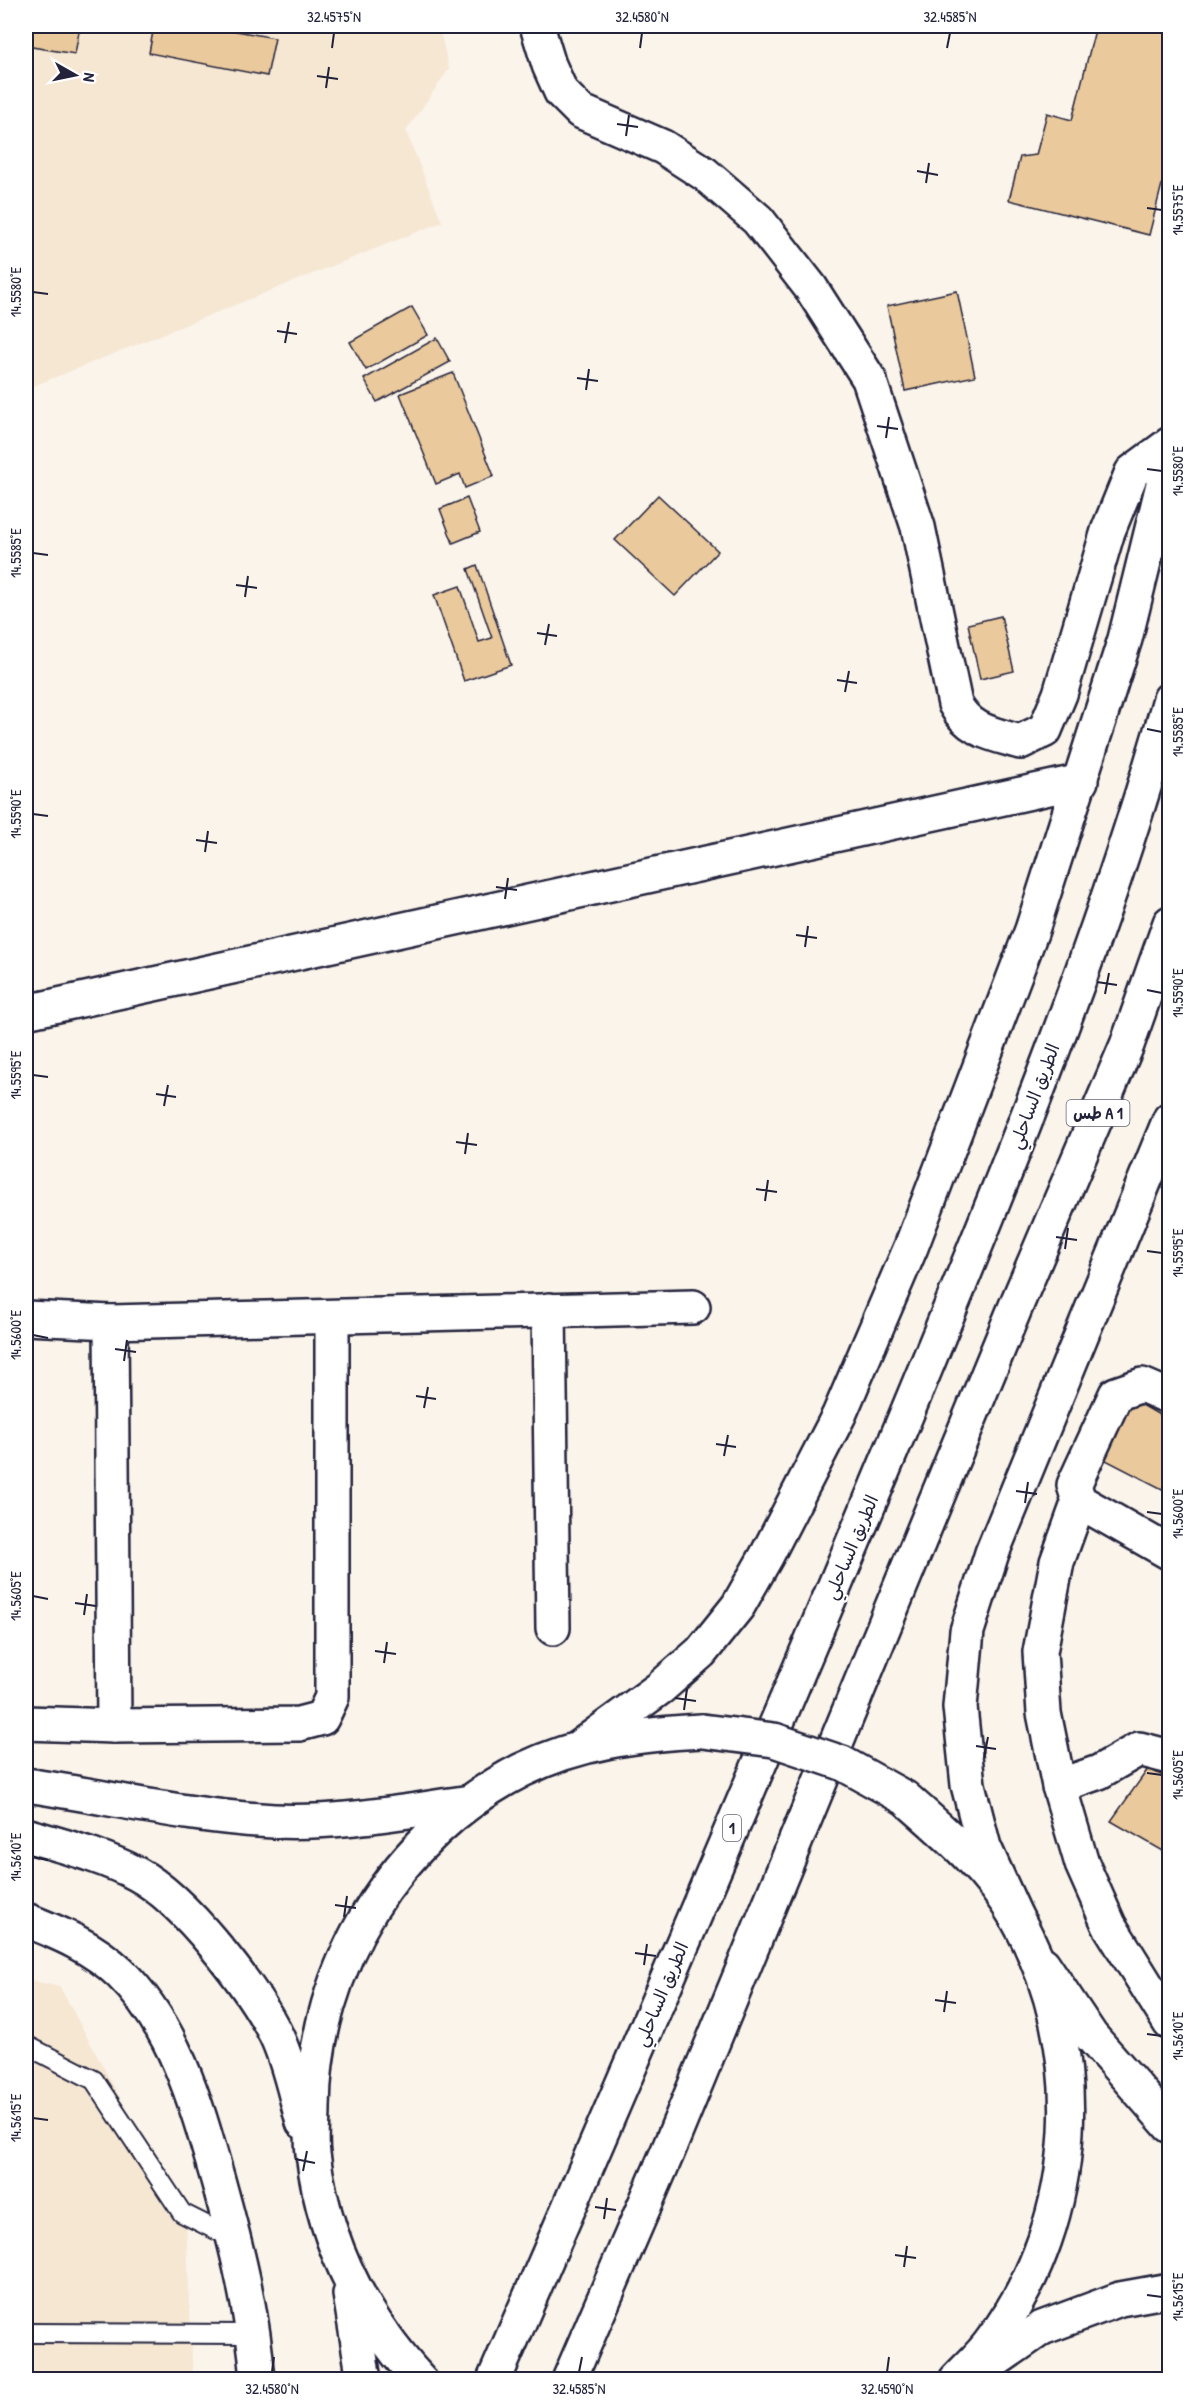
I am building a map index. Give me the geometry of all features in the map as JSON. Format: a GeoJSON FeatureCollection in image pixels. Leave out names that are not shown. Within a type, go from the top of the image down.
{"type":"FeatureCollection","features":[{"type":"Feature","properties":{"kind":"main road"},"geometry":{"type":"LineString","coordinates":[[537,26],[549,65],[561,92],[580,111],[663,147],[705,174],[758,220],[811,288],[868,379],[918,527],[956,704],[963,720],[987,732],[1020,742],[1046,730],[1060,694],[1108,531],[1132,472],[1170,444]]}},
{"type":"Feature","properties":{"kind":"main road"},"geometry":{"type":"LineString","coordinates":[[579,1747],[660,1688],[701,1652],[738,1606],[839,1415],[911,1247],[1032,930],[1125,639],[1170,456]]}},
{"type":"Feature","properties":{"kind":"main road","name":"الطريق الساحلي"},"geometry":{"type":"LineString","coordinates":[[494,2379],[631,2064],[964,1274],[1068,1010],[1152,764],[1170,699]]}},
{"type":"Feature","properties":{"kind":"main road"},"geometry":{"type":"LineString","coordinates":[[26,1012],[1081,781]]}},
{"type":"Feature","properties":{"kind":"main road","name":"طس A 1"},"geometry":{"type":"LineString","coordinates":[[569,2379],[668,2151],[1018,1300],[1127,1045],[1170,923]]}},
{"type":"Feature","properties":{"kind":"main road"},"geometry":{"type":"LineString","coordinates":[[1170,1119],[992,1553],[967,1630],[960,1707],[968,1785],[984,1847],[1015,1915],[1031,1945],[1091,2036],[1170,2126]]}},
{"type":"Feature","properties":{"kind":"main road"},"geometry":{"type":"LineString","coordinates":[[26,1318],[111,1322],[693,1307]]}},
{"type":"Feature","properties":{"kind":"main road"},"geometry":{"type":"LineString","coordinates":[[549,1310],[553,1628]]}},
{"type":"Feature","properties":{"kind":"main road"},"geometry":{"type":"LineString","coordinates":[[26,1723],[114,1726],[299,1724],[322,1718],[332,1697],[332,1318]]}},
{"type":"Feature","properties":{"kind":"main road"},"geometry":{"type":"LineString","coordinates":[[111,1322],[114,1726]]}},
{"type":"Feature","properties":{"kind":"main road"},"geometry":{"type":"LineString","coordinates":[[1168,2016],[1109,1925],[1082,1864],[1059,1786],[1044,1713],[1040,1652],[1057,1562],[1079,1501],[1074,1485],[1116,1394],[1142,1385],[1170,1397]]}},
{"type":"Feature","properties":{"kind":"main road"},"geometry":{"type":"LineString","coordinates":[[1079,1501],[1170,1553]]}},
{"type":"Feature","properties":{"kind":"main road"},"geometry":{"type":"LineString","coordinates":[[313,2152],[313,2072],[330,1993],[362,1920],[410,1855],[470,1802],[522,1770],[579,1747],[640,1734],[702,1731],[774,1740],[842,1762],[905,1798],[966,1851],[1015,1915]]}},
{"type":"Feature","properties":{"kind":"main road"},"geometry":{"type":"LineString","coordinates":[[1059,1786],[1099,1772],[1139,1749],[1170,1756]]}},
{"type":"Feature","properties":{"kind":"main road"},"geometry":{"type":"LineString","coordinates":[[26,1785],[181,1813],[276,1821],[341,1818],[470,1802]]}},
{"type":"Feature","properties":{"kind":"main road"},"geometry":{"type":"LineString","coordinates":[[26,1835],[82,1852],[139,1875],[185,1912],[235,1970],[276,2036],[313,2152],[325,2215],[347,2275],[369,2316],[396,2354],[420,2379]]}},
{"type":"Feature","properties":{"kind":"main road"},"geometry":{"type":"LineString","coordinates":[[26,1920],[70,1937],[120,1972],[157,2018],[182,2067],[235,2240],[254,2334],[258,2379]]}},
{"type":"Feature","properties":{"kind":"main road"},"geometry":{"type":"LineString","coordinates":[[956,2379],[993,2340],[1035,2268],[1061,2189],[1069,2106],[1058,2024],[1031,1945]]}},
{"type":"Feature","properties":{"kind":"main road"},"geometry":{"type":"LineString","coordinates":[[347,2275],[364,2379]]}},
{"type":"Feature","properties":{"kind":"main road"},"geometry":{"type":"LineString","coordinates":[[967,2379],[1042,2328],[1120,2299],[1170,2290]]}},
{"type":"Feature","properties":{"kind":"lane"},"geometry":{"type":"LineString","coordinates":[[26,2045],[94,2080],[182,2213],[235,2240]]}},
{"type":"Feature","properties":{"kind":"lane"},"geometry":{"type":"LineString","coordinates":[[26,2333],[254,2334]]}},
{"type":"Feature","properties":{"kind":"shaded area"},"geometry":{"type":"Polygon","coordinates":[[[26,26],[439,26],[449,69],[406,131],[442,222],[26,389],[26,26]]]}},
{"type":"Feature","properties":{"kind":"shaded area"},"geometry":{"type":"Polygon","coordinates":[[[26,1979],[60,1987],[186,2220],[193,2379],[26,2380],[26,1979]]]}},
{"type":"Feature","properties":{"kind":"building"},"geometry":{"type":"Polygon","coordinates":[[[26,26],[80,26],[75,54],[26,46],[26,26]]]}},
{"type":"Feature","properties":{"kind":"building"},"geometry":{"type":"Polygon","coordinates":[[[154,26],[208,26],[275,38],[267,76],[149,53],[154,26]]]}},
{"type":"Feature","properties":{"kind":"building"},"geometry":{"type":"Polygon","coordinates":[[[1096,26],[1170,26],[1170,153],[1149,235],[1009,200],[1020,157],[1036,155],[1047,113],[1072,120],[1096,26]]]}},
{"type":"Feature","properties":{"kind":"building"},"geometry":{"type":"Polygon","coordinates":[[[957,291],[975,376],[905,391],[887,306],[957,291]]]}},
{"type":"Feature","properties":{"kind":"building"},"geometry":{"type":"Polygon","coordinates":[[[412,307],[428,335],[366,370],[350,342],[412,307]]]}},
{"type":"Feature","properties":{"kind":"building"},"geometry":{"type":"Polygon","coordinates":[[[437,338],[450,362],[377,402],[364,379],[437,338]]]}},
{"type":"Feature","properties":{"kind":"building"},"geometry":{"type":"Polygon","coordinates":[[[453,373],[494,476],[465,488],[460,474],[436,484],[400,394],[453,373]]]}},
{"type":"Feature","properties":{"kind":"building"},"geometry":{"type":"Polygon","coordinates":[[[658,495],[718,551],[675,596],[615,540],[658,495]]]}},
{"type":"Feature","properties":{"kind":"building"},"geometry":{"type":"Polygon","coordinates":[[[467,498],[480,532],[453,543],[440,509],[467,498]]]}},
{"type":"Feature","properties":{"kind":"building"},"geometry":{"type":"Polygon","coordinates":[[[477,565],[511,665],[464,681],[434,595],[460,586],[479,642],[492,638],[468,569],[477,565]]]}},
{"type":"Feature","properties":{"kind":"building"},"geometry":{"type":"Polygon","coordinates":[[[1001,616],[1014,671],[980,679],[968,624],[1001,616]]]}},
{"type":"Feature","properties":{"kind":"building"},"geometry":{"type":"Polygon","coordinates":[[[1130,1398],[1170,1421],[1170,1493],[1098,1456],[1130,1398]]]}},
{"type":"Feature","properties":{"kind":"building"},"geometry":{"type":"Polygon","coordinates":[[[1148,1769],[1170,1779],[1170,1855],[1111,1821],[1148,1769]]]}}]}
